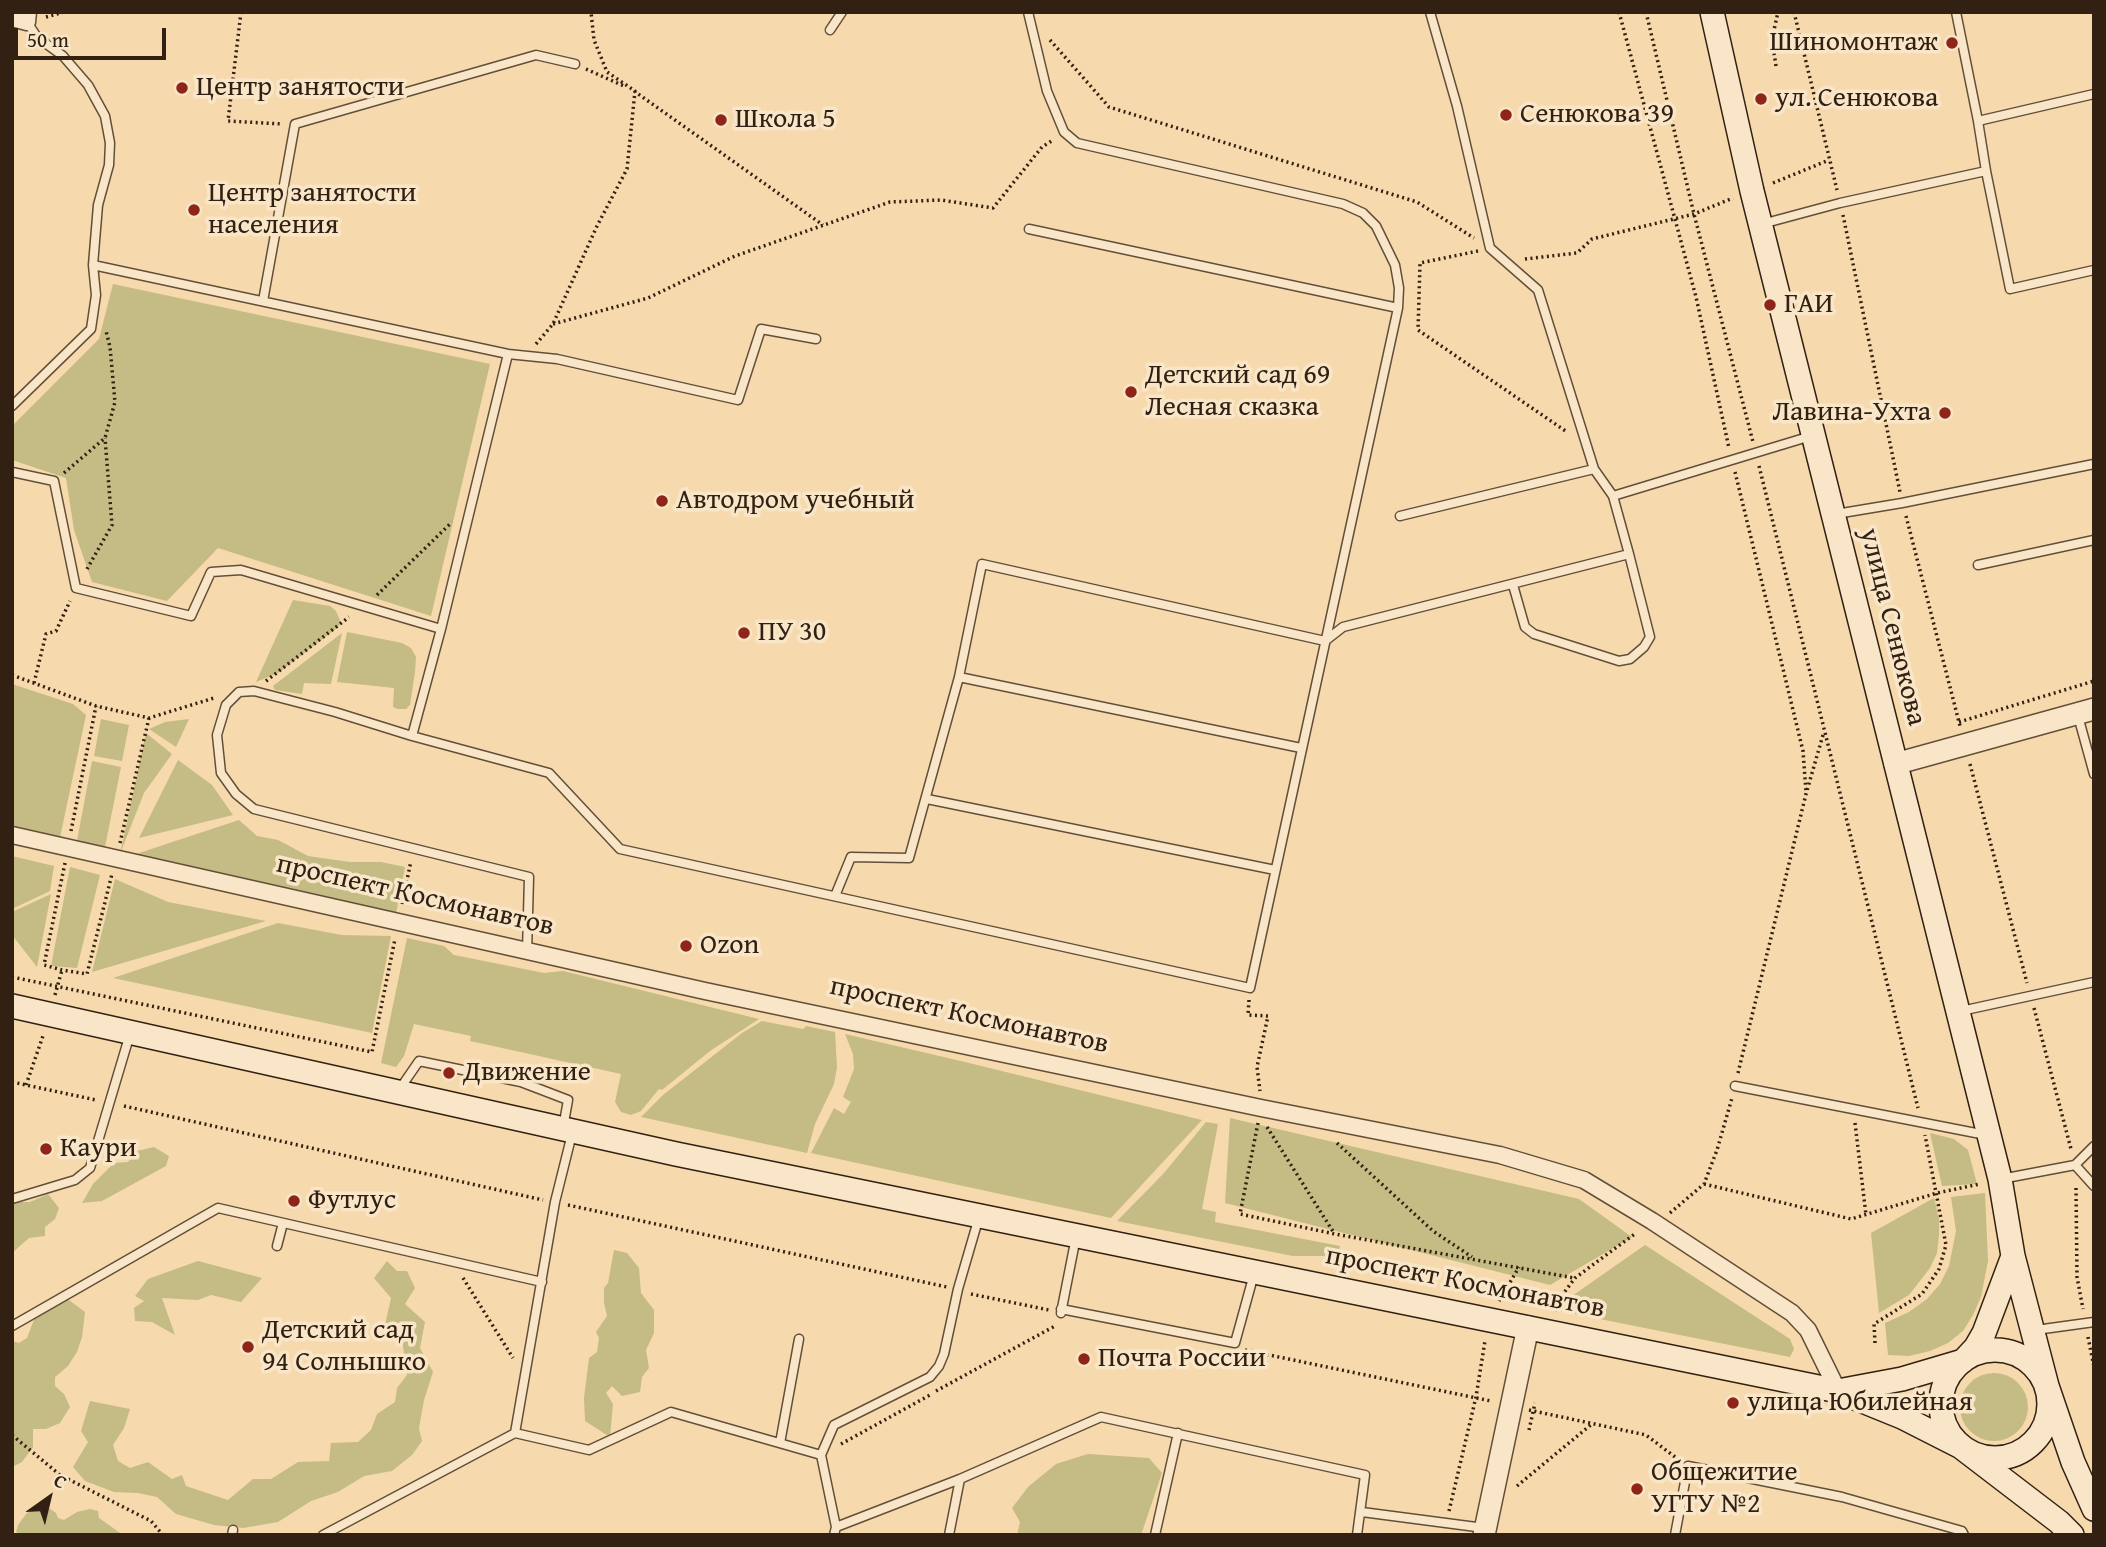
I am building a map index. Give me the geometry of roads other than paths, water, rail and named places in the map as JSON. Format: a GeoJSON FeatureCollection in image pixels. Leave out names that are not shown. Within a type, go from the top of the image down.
{"type":"FeatureCollection","features":[{"type":"Feature","properties":{"kind":"main road","name":"улица Сенюкова"},"geometry":{"type":"LineString","coordinates":[[1712,12],[1760,224],[2000,1180],[2013,1256],[2047,1386],[2050,1404],[2047,1421],[2039,1437],[2027,1449],[2011,1457],[1994,1459],[1976,1456],[1961,1447]]}},
{"type":"Feature","properties":{"kind":"main road","name":"проспект Космонавтов"},"geometry":{"type":"LineString","coordinates":[[12,1006],[568,1130],[1838,1391],[1912,1421],[1961,1447]]}},
{"type":"Feature","properties":{"kind":"main road"},"geometry":{"type":"LineString","coordinates":[[2013,1256],[1984,1333],[1976,1347],[1946,1380],[1941,1398],[1941,1416],[1949,1434],[1961,1447],[2059,1522],[2072,1535]]}},
{"type":"Feature","properties":{"kind":"main road","name":"улица Сенюкова"},"geometry":{"type":"LineString","coordinates":[[1963,1361],[1972,1354],[1990,1350],[2009,1351],[2026,1359],[2039,1371],[2047,1386],[2073,1462],[2094,1509]]}},
{"type":"Feature","properties":{"kind":"main road","name":"проспект Космонавтов"},"geometry":{"type":"LineString","coordinates":[[1838,1391],[1902,1379],[1963,1361]]}},
{"type":"Feature","properties":{"kind":"street"},"geometry":{"type":"LineString","coordinates":[[1895,764],[2085,711]]}},
{"type":"Feature","properties":{"kind":"street","name":"проспект Космонавтов"},"geometry":{"type":"LineString","coordinates":[[12,835],[527,952],[1261,1108],[1448,1145],[1584,1180],[1652,1221],[1792,1314],[1808,1330],[1838,1391]]}},
{"type":"Feature","properties":{"kind":"street"},"geometry":{"type":"LineString","coordinates":[[1485,1531],[1511,1407],[1538,1328]]}},
{"type":"Feature","properties":{"kind":"lane"},"geometry":{"type":"LineString","coordinates":[[830,30],[842,12]]}},
{"type":"Feature","properties":{"kind":"lane"},"geometry":{"type":"LineString","coordinates":[[1430,12],[1457,106],[1490,248],[1538,290],[1594,469],[1613,496],[1650,637],[1644,647],[1630,659],[1619,660],[1534,634],[1525,626],[1513,584]]}},
{"type":"Feature","properties":{"kind":"lane"},"geometry":{"type":"LineString","coordinates":[[1956,12],[2010,289],[2094,270]]}},
{"type":"Feature","properties":{"kind":"lane"},"geometry":{"type":"LineString","coordinates":[[527,952],[529,877],[254,809],[236,794],[221,773],[217,735],[226,705],[239,692],[254,691],[549,773],[620,849],[1250,988],[1398,308],[1399,288],[1395,265],[1376,226],[1363,213],[1343,204],[1077,143],[1065,132],[1047,91],[1028,14]]}},
{"type":"Feature","properties":{"kind":"lane"},"geometry":{"type":"LineString","coordinates":[[12,406],[91,329],[96,295],[93,265],[98,205],[109,164],[110,143],[105,116],[88,85],[62,56],[37,37],[22,17]]}},
{"type":"Feature","properties":{"kind":"lane"},"geometry":{"type":"LineString","coordinates":[[263,301],[295,124],[536,55],[575,64]]}},
{"type":"Feature","properties":{"kind":"lane"},"geometry":{"type":"LineString","coordinates":[[1978,121],[2094,94]]}},
{"type":"Feature","properties":{"kind":"lane"},"geometry":{"type":"LineString","coordinates":[[1760,224],[1840,203],[1986,171]]}},
{"type":"Feature","properties":{"kind":"lane"},"geometry":{"type":"LineString","coordinates":[[1029,229],[1398,308]]}},
{"type":"Feature","properties":{"kind":"lane"},"geometry":{"type":"LineString","coordinates":[[93,265],[508,354],[557,359],[738,400],[761,329],[816,339]]}},
{"type":"Feature","properties":{"kind":"lane"},"geometry":{"type":"LineString","coordinates":[[412,736],[508,354]]}},
{"type":"Feature","properties":{"kind":"lane"},"geometry":{"type":"LineString","coordinates":[[1613,496],[1814,435]]}},
{"type":"Feature","properties":{"kind":"lane"},"geometry":{"type":"LineString","coordinates":[[1833,514],[1902,503],[2094,464]]}},
{"type":"Feature","properties":{"kind":"lane"},"geometry":{"type":"LineString","coordinates":[[1400,516],[1594,469]]}},
{"type":"Feature","properties":{"kind":"lane"},"geometry":{"type":"LineString","coordinates":[[12,472],[54,481],[76,588],[191,616],[211,572],[241,570],[441,629]]}},
{"type":"Feature","properties":{"kind":"lane"},"geometry":{"type":"LineString","coordinates":[[1978,565],[2094,540]]}},
{"type":"Feature","properties":{"kind":"lane"},"geometry":{"type":"LineString","coordinates":[[1325,641],[1343,627],[1629,554]]}},
{"type":"Feature","properties":{"kind":"lane"},"geometry":{"type":"LineString","coordinates":[[835,896],[851,857],[909,858],[959,677],[982,564],[1325,641]]}},
{"type":"Feature","properties":{"kind":"lane"},"geometry":{"type":"LineString","coordinates":[[959,677],[1301,748]]}},
{"type":"Feature","properties":{"kind":"lane"},"geometry":{"type":"LineString","coordinates":[[2085,711],[2094,774]]}},
{"type":"Feature","properties":{"kind":"lane"},"geometry":{"type":"LineString","coordinates":[[926,799],[1275,870]]}},
{"type":"Feature","properties":{"kind":"lane"},"geometry":{"type":"LineString","coordinates":[[1958,1011],[2094,982]]}},
{"type":"Feature","properties":{"kind":"lane"},"geometry":{"type":"LineString","coordinates":[[12,1199],[75,1180],[90,1168],[131,1033]]}},
{"type":"Feature","properties":{"kind":"lane"},"geometry":{"type":"LineString","coordinates":[[397,1092],[419,1061],[521,1082],[569,1101],[568,1130],[515,1433]]}},
{"type":"Feature","properties":{"kind":"lane"},"geometry":{"type":"LineString","coordinates":[[1735,1086],[1989,1136]]}},
{"type":"Feature","properties":{"kind":"lane"},"geometry":{"type":"LineString","coordinates":[[2000,1180],[2076,1166],[2094,1146]]}},
{"type":"Feature","properties":{"kind":"lane"},"geometry":{"type":"LineString","coordinates":[[2076,1166],[2094,1186]]}},
{"type":"Feature","properties":{"kind":"lane"},"geometry":{"type":"LineString","coordinates":[[12,1326],[218,1208],[542,1282]]}},
{"type":"Feature","properties":{"kind":"lane"},"geometry":{"type":"LineString","coordinates":[[980,1214],[958,1289],[944,1354],[930,1377],[834,1425],[821,1455],[835,1531],[1101,1417],[1365,1475],[1357,1535]]}},
{"type":"Feature","properties":{"kind":"lane"},"geometry":{"type":"LineString","coordinates":[[277,1246],[284,1223]]}},
{"type":"Feature","properties":{"kind":"lane"},"geometry":{"type":"LineString","coordinates":[[1077,1235],[1061,1311],[1236,1343],[1255,1271]]}},
{"type":"Feature","properties":{"kind":"lane"},"geometry":{"type":"LineString","coordinates":[[2033,1330],[2094,1322]]}},
{"type":"Feature","properties":{"kind":"lane"},"geometry":{"type":"LineString","coordinates":[[780,1443],[799,1339]]}},
{"type":"Feature","properties":{"kind":"lane"},"geometry":{"type":"LineString","coordinates":[[323,1535],[515,1433],[589,1450],[671,1412],[821,1455]]}},
{"type":"Feature","properties":{"kind":"lane"},"geometry":{"type":"LineString","coordinates":[[1155,1535],[1178,1433]]}},
{"type":"Feature","properties":{"kind":"lane"},"geometry":{"type":"LineString","coordinates":[[1675,1535],[1688,1466],[1842,1497],[1962,1531],[1964,1535]]}},
{"type":"Feature","properties":{"kind":"lane"},"geometry":{"type":"LineString","coordinates":[[949,1535],[960,1479]]}},
{"type":"Feature","properties":{"kind":"lane"},"geometry":{"type":"LineString","coordinates":[[1362,1512],[1446,1522],[1485,1531]]}},
{"type":"Feature","properties":{"kind":"place","name":"Шиномонтаж"},"geometry":{"type":"Point","coordinates":[1952,43]}},
{"type":"Feature","properties":{"kind":"place","name":"Центр занятости"},"geometry":{"type":"Point","coordinates":[182,88]}},
{"type":"Feature","properties":{"kind":"place","name":"ул. Сенюкова"},"geometry":{"type":"Point","coordinates":[1761,99]}},
{"type":"Feature","properties":{"kind":"place","name":"Сенюкова 39"},"geometry":{"type":"Point","coordinates":[1506,115]}},
{"type":"Feature","properties":{"kind":"place","name":"Школа 5"},"geometry":{"type":"Point","coordinates":[721,120]}},
{"type":"Feature","properties":{"kind":"place","name":"Центр занятости населения"},"geometry":{"type":"Point","coordinates":[194,210]}},
{"type":"Feature","properties":{"kind":"place","name":"ГАИ"},"geometry":{"type":"Point","coordinates":[1770,305]}},
{"type":"Feature","properties":{"kind":"place","name":"Детский сад 69 Лесная сказка"},"geometry":{"type":"Point","coordinates":[1131,392]}},
{"type":"Feature","properties":{"kind":"place","name":"Лавина-Ухта"},"geometry":{"type":"Point","coordinates":[1945,413]}},
{"type":"Feature","properties":{"kind":"place","name":"Автодром учебный"},"geometry":{"type":"Point","coordinates":[662,501]}},
{"type":"Feature","properties":{"kind":"place","name":"ПУ 30"},"geometry":{"type":"Point","coordinates":[744,633]}},
{"type":"Feature","properties":{"kind":"place","name":"Ozon"},"geometry":{"type":"Point","coordinates":[686,946]}},
{"type":"Feature","properties":{"kind":"place","name":"Движение"},"geometry":{"type":"Point","coordinates":[449,1073]}},
{"type":"Feature","properties":{"kind":"place","name":"Каури"},"geometry":{"type":"Point","coordinates":[46,1149]}},
{"type":"Feature","properties":{"kind":"place","name":"Футлус"},"geometry":{"type":"Point","coordinates":[294,1201]}},
{"type":"Feature","properties":{"kind":"place","name":"Детский сад 94 Солнышко"},"geometry":{"type":"Point","coordinates":[248,1347]}},
{"type":"Feature","properties":{"kind":"place","name":"Почта России"},"geometry":{"type":"Point","coordinates":[1084,1359]}},
{"type":"Feature","properties":{"kind":"place","name":"улица Юбилейная"},"geometry":{"type":"Point","coordinates":[1733,1403]}},
{"type":"Feature","properties":{"kind":"place","name":"Общежитие УГТУ №2"},"geometry":{"type":"Point","coordinates":[1637,1489]}}]}
